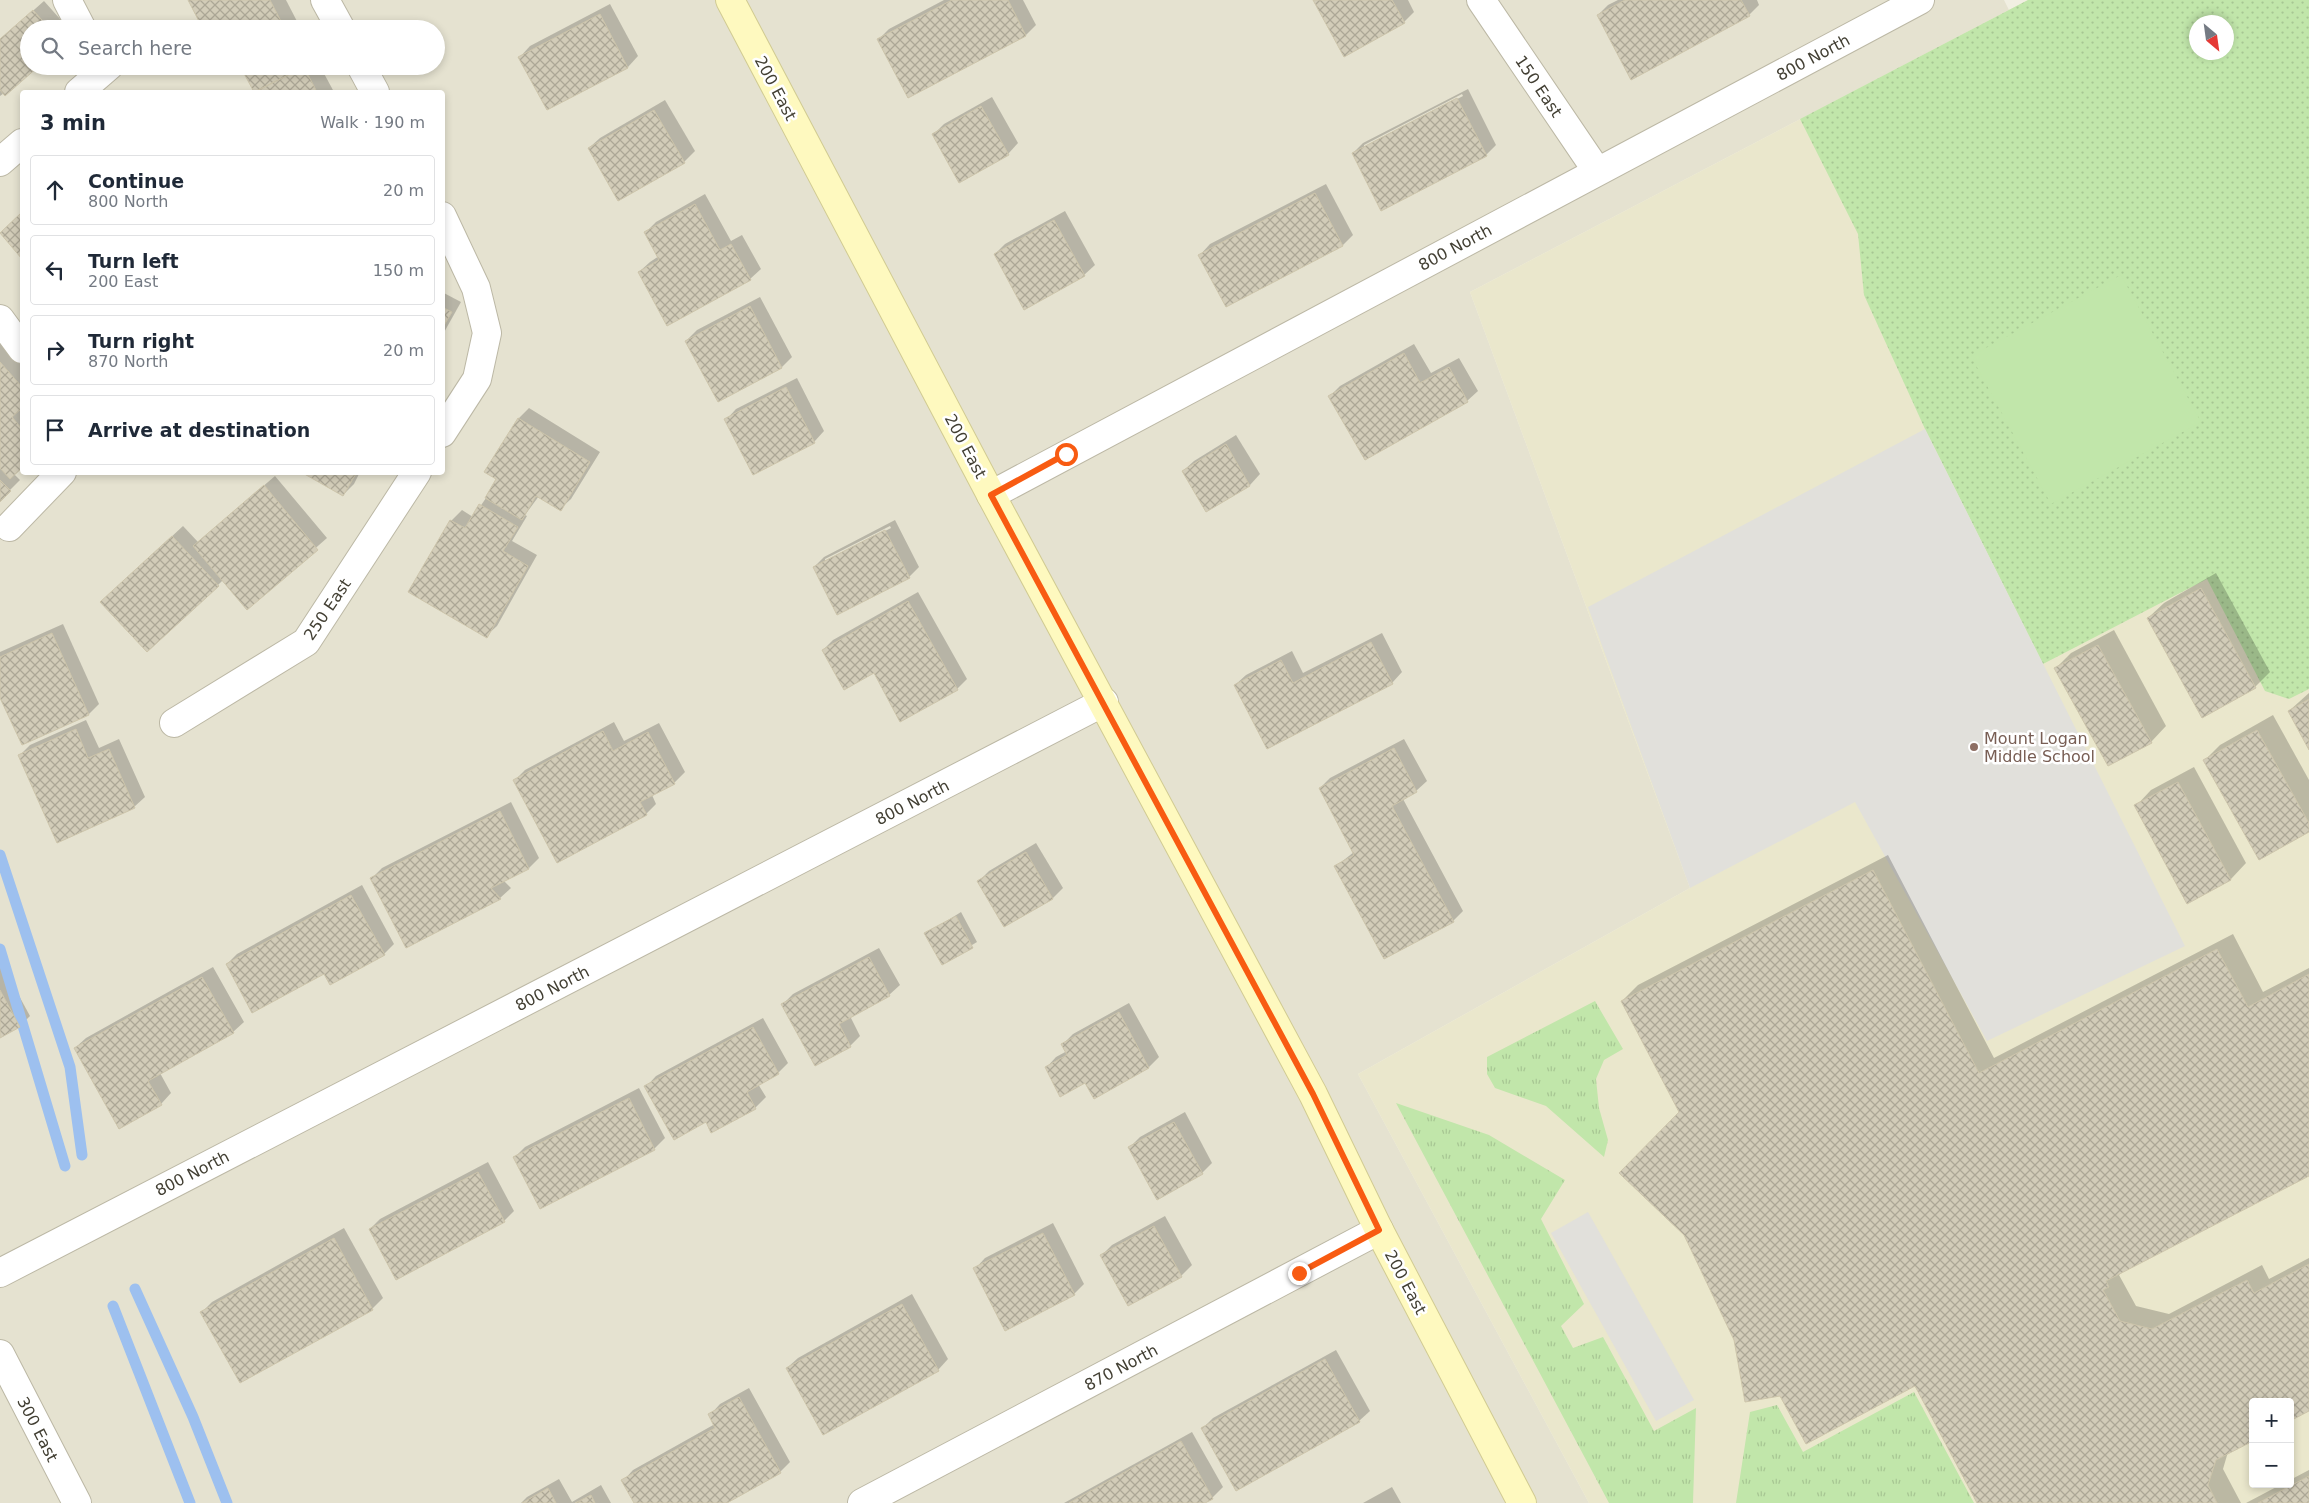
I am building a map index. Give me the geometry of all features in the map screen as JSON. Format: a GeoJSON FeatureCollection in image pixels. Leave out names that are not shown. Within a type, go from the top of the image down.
{"type":"FeatureCollection","features":[{"type":"Feature","properties":{"kind":"main road","name":"200 East"},"geometry":{"type":"LineString","coordinates":[[730,0],[991,495],[1104,702],[1313,1094],[1379,1230],[1522,1503]]}},
{"type":"Feature","properties":{"kind":"street"},"geometry":{"type":"LineString","coordinates":[[67,0],[77,20]]}},
{"type":"Feature","properties":{"kind":"street"},"geometry":{"type":"LineString","coordinates":[[325,0],[336,20]]}},
{"type":"Feature","properties":{"kind":"street","name":"150 East"},"geometry":{"type":"LineString","coordinates":[[1481,0],[1597,171]]}},
{"type":"Feature","properties":{"kind":"street","name":"800 North"},"geometry":{"type":"LineString","coordinates":[[991,495],[1920,0]]}},
{"type":"Feature","properties":{"kind":"street"},"geometry":{"type":"LineString","coordinates":[[81,90],[97,75]]}},
{"type":"Feature","properties":{"kind":"street"},"geometry":{"type":"LineString","coordinates":[[366,75],[374,90]]}},
{"type":"Feature","properties":{"kind":"street"},"geometry":{"type":"LineString","coordinates":[[0,162],[20,144]]}},
{"type":"Feature","properties":{"kind":"street"},"geometry":{"type":"LineString","coordinates":[[445,222],[476,288],[487,333],[478,379],[445,428]]}},
{"type":"Feature","properties":{"kind":"street"},"geometry":{"type":"LineString","coordinates":[[0,319],[20,346]]}},
{"type":"Feature","properties":{"kind":"street"},"geometry":{"type":"LineString","coordinates":[[9,527],[59,475]]}},
{"type":"Feature","properties":{"kind":"street","name":"250 East"},"geometry":{"type":"LineString","coordinates":[[174,723],[306,642],[414,475]]}},
{"type":"Feature","properties":{"kind":"street","name":"800 North"},"geometry":{"type":"LineString","coordinates":[[0,1273],[1104,702]]}},
{"type":"Feature","properties":{"kind":"street","name":"870 North"},"geometry":{"type":"LineString","coordinates":[[862,1503],[1379,1230]]}},
{"type":"Feature","properties":{"kind":"street","name":"300 East"},"geometry":{"type":"LineString","coordinates":[[0,1354],[77,1503]]}},
{"type":"Feature","properties":{"kind":"shaded area"},"geometry":{"type":"Polygon","coordinates":[[[0,0],[2004,0],[2009,10],[1470,292],[1690,888],[1358,1074],[1589,1503],[0,1503],[0,0]]]}},
{"type":"Feature","properties":{"kind":"shaded area","name":"Mount Logan Middle School"},"geometry":{"type":"Polygon","coordinates":[[[2028,0],[2309,0],[2309,1503],[1589,1503],[1358,1074],[1690,888],[1470,292],[2028,0]]]}},
{"type":"Feature","properties":{"kind":"shaded area"},"geometry":{"type":"Polygon","coordinates":[[[1925,429],[2185,946],[1987,1041],[1855,802],[1690,888],[1588,607],[1925,429]]]}},
{"type":"Feature","properties":{"kind":"shaded area"},"geometry":{"type":"Polygon","coordinates":[[[1588,1212],[1694,1400],[1656,1421],[1551,1233],[1588,1212]]]}},
{"type":"Feature","properties":{"kind":"green space"},"geometry":{"type":"Polygon","coordinates":[[[2028,0],[2309,0],[2309,689],[2289,699],[2265,691],[2207,579],[2043,664],[1925,429],[1864,295],[1858,234],[1800,119],[2028,0]]]}},
{"type":"Feature","properties":{"kind":"green space"},"geometry":{"type":"Polygon","coordinates":[[[2121,275],[2201,422],[2051,504],[1971,356],[2121,275]]]}},
{"type":"Feature","properties":{"kind":"green space"},"geometry":{"type":"Polygon","coordinates":[[[1595,1001],[1623,1049],[1604,1060],[1596,1079],[1599,1108],[1608,1140],[1604,1157],[1546,1106],[1495,1088],[1487,1074],[1487,1057],[1595,1001]]]}},
{"type":"Feature","properties":{"kind":"green space"},"geometry":{"type":"Polygon","coordinates":[[[1396,1103],[1489,1135],[1565,1180],[1541,1219],[1584,1304],[1561,1326],[1573,1348],[1603,1337],[1654,1431],[1696,1408],[1693,1503],[1609,1503],[1396,1103]]]}},
{"type":"Feature","properties":{"kind":"green space"},"geometry":{"type":"Polygon","coordinates":[[[1914,1392],[1974,1503],[1736,1503],[1750,1412],[1777,1405],[1803,1452],[1914,1392]]]}},
{"type":"Feature","properties":{"kind":"building"},"geometry":{"type":"Polygon","coordinates":[[[188,0],[270,0],[280,20],[198,20],[188,0]]]}},
{"type":"Feature","properties":{"kind":"building"},"geometry":{"type":"Polygon","coordinates":[[[952,0],[1008,0],[1026,36],[908,98],[877,39],[952,0]]]}},
{"type":"Feature","properties":{"kind":"building"},"geometry":{"type":"Polygon","coordinates":[[[1313,0],[1392,0],[1405,23],[1344,57],[1313,0]]]}},
{"type":"Feature","properties":{"kind":"building"},"geometry":{"type":"Polygon","coordinates":[[[1625,0],[1741,0],[1750,16],[1631,80],[1597,15],[1625,0]]]}},
{"type":"Feature","properties":{"kind":"building"},"geometry":{"type":"Polygon","coordinates":[[[33,10],[42,20],[22,20],[33,10]]]}},
{"type":"Feature","properties":{"kind":"building"},"geometry":{"type":"Polygon","coordinates":[[[600,14],[628,68],[547,110],[518,57],[600,14]]]}},
{"type":"Feature","properties":{"kind":"building"},"geometry":{"type":"Polygon","coordinates":[[[20,21],[20,75],[29,75],[5,96],[0,90],[0,39],[20,21]]]}},
{"type":"Feature","properties":{"kind":"building"},"geometry":{"type":"Polygon","coordinates":[[[245,75],[288,75],[258,90],[253,90],[245,75]]]}},
{"type":"Feature","properties":{"kind":"building"},"geometry":{"type":"Polygon","coordinates":[[[288,75],[308,75],[316,90],[259,90],[288,75]]]}},
{"type":"Feature","properties":{"kind":"building"},"geometry":{"type":"Polygon","coordinates":[[[1457,98],[1487,156],[1381,211],[1352,153],[1457,98]]]}},
{"type":"Feature","properties":{"kind":"building"},"geometry":{"type":"Polygon","coordinates":[[[981,106],[1009,155],[959,183],[932,134],[981,106]]]}},
{"type":"Feature","properties":{"kind":"building"},"geometry":{"type":"Polygon","coordinates":[[[654,110],[685,163],[618,201],[588,148],[654,110]]]}},
{"type":"Feature","properties":{"kind":"building"},"geometry":{"type":"Polygon","coordinates":[[[1315,193],[1343,246],[1226,307],[1198,255],[1315,193]]]}},
{"type":"Feature","properties":{"kind":"building"},"geometry":{"type":"Polygon","coordinates":[[[695,204],[720,250],[731,244],[751,280],[667,326],[638,272],[659,260],[644,232],[695,204]]]}},
{"type":"Feature","properties":{"kind":"building"},"geometry":{"type":"Polygon","coordinates":[[[20,214],[20,257],[0,233],[20,214]]]}},
{"type":"Feature","properties":{"kind":"building"},"geometry":{"type":"Polygon","coordinates":[[[1054,220],[1085,276],[1024,310],[994,254],[1054,220]]]}},
{"type":"Feature","properties":{"kind":"building"},"geometry":{"type":"Polygon","coordinates":[[[750,306],[782,368],[718,402],[685,341],[750,306]]]}},
{"type":"Feature","properties":{"kind":"building"},"geometry":{"type":"Polygon","coordinates":[[[445,308],[452,312],[445,324],[445,308]]]}},
{"type":"Feature","properties":{"kind":"building"},"geometry":{"type":"Polygon","coordinates":[[[1404,353],[1420,383],[1449,367],[1468,402],[1365,460],[1328,396],[1404,353]]]}},
{"type":"Feature","properties":{"kind":"building"},"geometry":{"type":"Polygon","coordinates":[[[0,362],[20,385],[20,410],[12,417],[20,427],[20,470],[10,479],[0,468],[0,362]]]}},
{"type":"Feature","properties":{"kind":"building"},"geometry":{"type":"Polygon","coordinates":[[[786,387],[815,443],[753,475],[724,419],[786,387]]]}},
{"type":"Feature","properties":{"kind":"building"},"geometry":{"type":"Polygon","coordinates":[[[518,418],[590,462],[561,511],[536,496],[522,520],[485,498],[496,479],[484,472],[518,418]]]}},
{"type":"Feature","properties":{"kind":"building"},"geometry":{"type":"Polygon","coordinates":[[[1226,444],[1250,486],[1206,512],[1182,471],[1226,444]]]}},
{"type":"Feature","properties":{"kind":"building"},"geometry":{"type":"Polygon","coordinates":[[[306,475],[355,475],[343,496],[306,475]]]}},
{"type":"Feature","properties":{"kind":"building"},"geometry":{"type":"Polygon","coordinates":[[[0,480],[11,491],[0,502],[0,480]]]}},
{"type":"Feature","properties":{"kind":"building"},"geometry":{"type":"Polygon","coordinates":[[[264,485],[318,550],[247,610],[193,546],[264,485]]]}},
{"type":"Feature","properties":{"kind":"building"},"geometry":{"type":"Polygon","coordinates":[[[479,504],[518,527],[503,551],[528,566],[487,638],[408,592],[450,520],[465,528],[479,504]]]}},
{"type":"Feature","properties":{"kind":"building"},"geometry":{"type":"Polygon","coordinates":[[[885,530],[910,578],[837,615],[813,567],[885,530]]]}},
{"type":"Feature","properties":{"kind":"building"},"geometry":{"type":"Polygon","coordinates":[[[172,536],[219,586],[147,652],[100,602],[172,536]]]}},
{"type":"Feature","properties":{"kind":"building"},"geometry":{"type":"Polygon","coordinates":[[[2201,588],[2256,688],[2202,718],[2147,618],[2201,588]]]}},
{"type":"Feature","properties":{"kind":"building"},"geometry":{"type":"Polygon","coordinates":[[[908,601],[958,690],[900,722],[874,673],[844,690],[822,650],[908,601]]]}},
{"type":"Feature","properties":{"kind":"building"},"geometry":{"type":"Polygon","coordinates":[[[52,633],[89,715],[22,745],[0,698],[0,657],[52,633]]]}},
{"type":"Feature","properties":{"kind":"building"},"geometry":{"type":"Polygon","coordinates":[[[1371,642],[1393,684],[1267,749],[1234,685],[1281,660],[1293,683],[1371,642]]]}},
{"type":"Feature","properties":{"kind":"building"},"geometry":{"type":"Polygon","coordinates":[[[2098,645],[2152,743],[2108,766],[2054,668],[2098,645]]]}},
{"type":"Feature","properties":{"kind":"building"},"geometry":{"type":"Polygon","coordinates":[[[2309,699],[2309,750],[2288,711],[2309,699]]]}},
{"type":"Feature","properties":{"kind":"building"},"geometry":{"type":"Polygon","coordinates":[[[76,729],[88,758],[109,749],[135,808],[57,843],[18,755],[76,729]]]}},
{"type":"Feature","properties":{"kind":"building"},"geometry":{"type":"Polygon","coordinates":[[[2257,730],[2309,823],[2309,832],[2259,860],[2203,760],[2257,730]]]}},
{"type":"Feature","properties":{"kind":"building"},"geometry":{"type":"Polygon","coordinates":[[[603,731],[613,751],[648,732],[675,784],[640,802],[647,815],[557,863],[513,780],[603,731]]]}},
{"type":"Feature","properties":{"kind":"building"},"geometry":{"type":"Polygon","coordinates":[[[1394,748],[1417,792],[1392,806],[1454,922],[1384,959],[1334,866],[1354,855],[1319,788],[1394,748]]]}},
{"type":"Feature","properties":{"kind":"building"},"geometry":{"type":"Polygon","coordinates":[[[2178,782],[2231,880],[2187,904],[2134,805],[2178,782]]]}},
{"type":"Feature","properties":{"kind":"building"},"geometry":{"type":"Polygon","coordinates":[[[500,811],[529,869],[491,888],[501,899],[406,948],[370,878],[500,811]]]}},
{"type":"Feature","properties":{"kind":"building"},"geometry":{"type":"Polygon","coordinates":[[[1026,852],[1053,899],[1004,927],[977,881],[1026,852]]]}},
{"type":"Feature","properties":{"kind":"building"},"geometry":{"type":"Polygon","coordinates":[[[1873,870],[1979,1073],[2217,949],[2248,1007],[2309,974],[2309,1176],[2106,1281],[2109,1287],[2103,1290],[2120,1321],[2152,1329],[2247,1280],[2254,1293],[2309,1264],[2309,1411],[2294,1419],[2294,1398],[2249,1398],[2249,1443],[2216,1460],[2208,1485],[2217,1503],[1977,1503],[1915,1386],[1806,1444],[1780,1396],[1745,1402],[1734,1340],[1684,1235],[1619,1173],[1679,1112],[1621,1001],[1873,870]]]}},
{"type":"Feature","properties":{"kind":"building"},"geometry":{"type":"Polygon","coordinates":[[[351,895],[385,955],[330,985],[324,974],[252,1013],[226,964],[351,895]]]}},
{"type":"Feature","properties":{"kind":"building"},"geometry":{"type":"Polygon","coordinates":[[[956,916],[973,948],[942,965],[924,933],[956,916]]]}},
{"type":"Feature","properties":{"kind":"building"},"geometry":{"type":"Polygon","coordinates":[[[869,957],[890,996],[839,1024],[851,1047],[815,1066],[781,1004],[869,957]]]}},
{"type":"Feature","properties":{"kind":"building"},"geometry":{"type":"Polygon","coordinates":[[[202,977],[234,1033],[148,1081],[162,1105],[119,1129],[74,1048],[202,977]]]}},
{"type":"Feature","properties":{"kind":"building"},"geometry":{"type":"Polygon","coordinates":[[[0,990],[20,1027],[0,1038],[0,990]]]}},
{"type":"Feature","properties":{"kind":"building"},"geometry":{"type":"Polygon","coordinates":[[[1119,1012],[1149,1068],[1094,1099],[1085,1083],[1060,1097],[1045,1067],[1067,1055],[1061,1044],[1119,1012]]]}},
{"type":"Feature","properties":{"kind":"building"},"geometry":{"type":"Polygon","coordinates":[[[753,1027],[779,1074],[747,1092],[756,1109],[711,1133],[706,1122],[674,1140],[644,1086],[753,1027]]]}},
{"type":"Feature","properties":{"kind":"building"},"geometry":{"type":"Polygon","coordinates":[[[629,1098],[655,1150],[540,1209],[513,1157],[629,1098]]]}},
{"type":"Feature","properties":{"kind":"building"},"geometry":{"type":"Polygon","coordinates":[[[1174,1122],[1203,1174],[1157,1200],[1128,1147],[1174,1122]]]}},
{"type":"Feature","properties":{"kind":"building"},"geometry":{"type":"Polygon","coordinates":[[[478,1172],[505,1222],[396,1280],[369,1229],[478,1172]]]}},
{"type":"Feature","properties":{"kind":"building"},"geometry":{"type":"Polygon","coordinates":[[[1154,1226],[1182,1277],[1128,1306],[1100,1255],[1154,1226]]]}},
{"type":"Feature","properties":{"kind":"building"},"geometry":{"type":"Polygon","coordinates":[[[1043,1233],[1075,1295],[1005,1331],[973,1268],[1043,1233]]]}},
{"type":"Feature","properties":{"kind":"building"},"geometry":{"type":"Polygon","coordinates":[[[334,1238],[373,1310],[240,1383],[200,1312],[334,1238]]]}},
{"type":"Feature","properties":{"kind":"building"},"geometry":{"type":"Polygon","coordinates":[[[902,1304],[939,1371],[823,1435],[786,1368],[902,1304]]]}},
{"type":"Feature","properties":{"kind":"building"},"geometry":{"type":"Polygon","coordinates":[[[1325,1359],[1360,1422],[1236,1491],[1201,1428],[1325,1359]]]}},
{"type":"Feature","properties":{"kind":"building"},"geometry":{"type":"Polygon","coordinates":[[[739,1397],[781,1473],[727,1503],[634,1503],[621,1480],[715,1428],[708,1414],[739,1397]]]}},
{"type":"Feature","properties":{"kind":"building"},"geometry":{"type":"Polygon","coordinates":[[[1181,1441],[1213,1499],[1205,1503],[1069,1503],[1181,1441]]]}},
{"type":"Feature","properties":{"kind":"building"},"geometry":{"type":"Polygon","coordinates":[[[2309,1476],[2309,1503],[2258,1503],[2286,1488],[2294,1488],[2294,1484],[2309,1476]]]}},
{"type":"Feature","properties":{"kind":"building"},"geometry":{"type":"Polygon","coordinates":[[[548,1488],[556,1503],[522,1503],[548,1488]]]}},
{"type":"Feature","properties":{"kind":"building"},"geometry":{"type":"Polygon","coordinates":[[[591,1495],[595,1503],[575,1503],[591,1495]]]}},
{"type":"Feature","properties":{"kind":"waterway"},"geometry":{"type":"LineString","coordinates":[[0,855],[70,1067],[82,1155]]}},
{"type":"Feature","properties":{"kind":"waterway"},"geometry":{"type":"LineString","coordinates":[[0,949],[65,1166]]}},
{"type":"Feature","properties":{"kind":"waterway"},"geometry":{"type":"LineString","coordinates":[[135,1289],[193,1417],[227,1503]]}},
{"type":"Feature","properties":{"kind":"waterway"},"geometry":{"type":"LineString","coordinates":[[113,1306],[190,1503]]}},
{"type":"Feature","properties":{"kind":"place","name":"Mount Logan Middle School"},"geometry":{"type":"Point","coordinates":[1974,747]}},
{"type":"Feature","properties":{"kind":"route"},"geometry":{"type":"LineString","coordinates":[[1066,454],[991,495],[1104,702],[1313,1094],[1379,1230],[1299,1273]]}}]}
